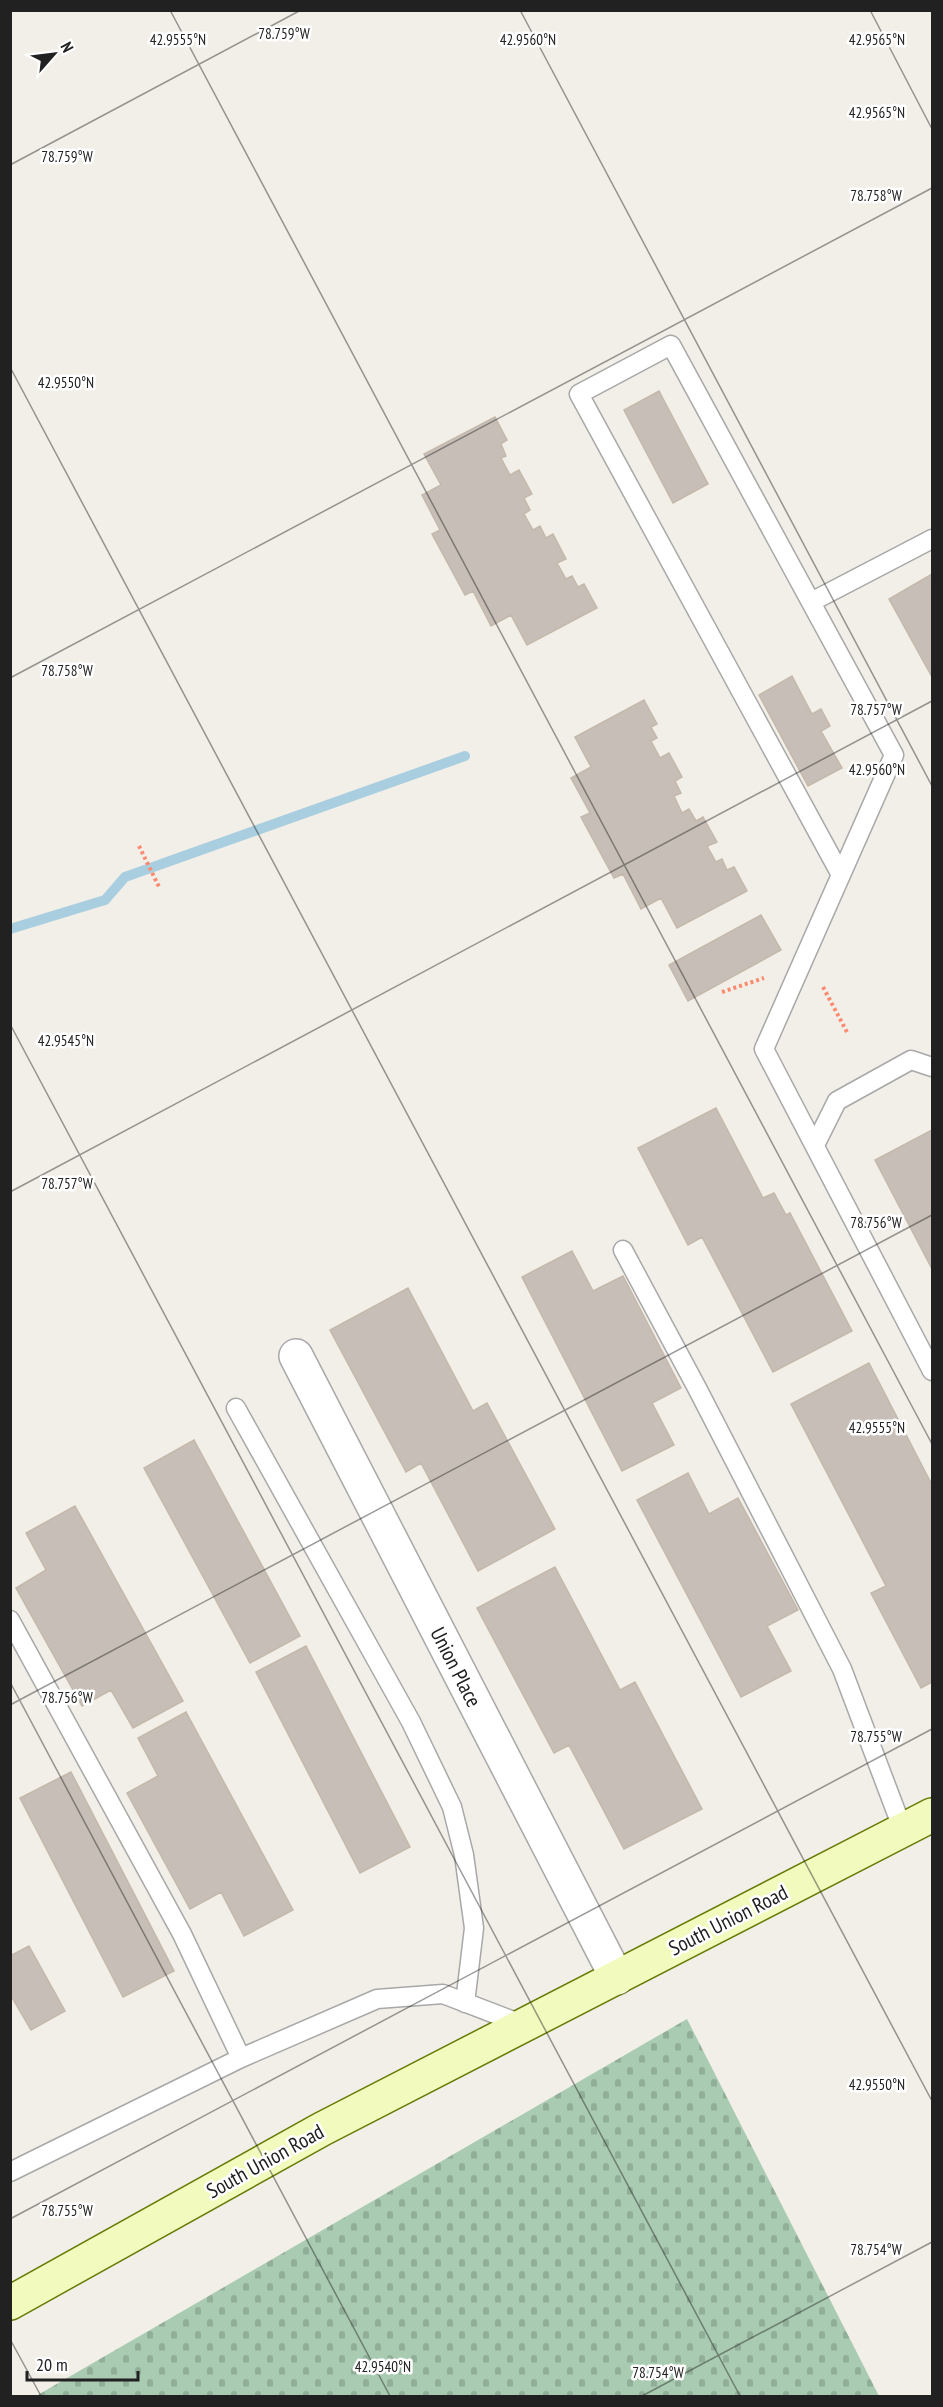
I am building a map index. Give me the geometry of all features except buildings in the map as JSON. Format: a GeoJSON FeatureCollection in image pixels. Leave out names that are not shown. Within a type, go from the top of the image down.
{"type":"FeatureCollection","features":[{"type":"Feature","properties":{"kind":"main road","name":"South Union Road"},"geometry":{"type":"LineString","coordinates":[[10,2302],[322,2129],[933,1815]]}},
{"type":"Feature","properties":{"kind":"street","name":"Union Place"},"geometry":{"type":"LineString","coordinates":[[296,1356],[616,1978]]}},
{"type":"Feature","properties":{"kind":"lane"},"geometry":{"type":"LineString","coordinates":[[841,875],[579,394],[671,345],[894,755],[841,875],[764,1049],[933,1371]]}},
{"type":"Feature","properties":{"kind":"lane"},"geometry":{"type":"LineString","coordinates":[[811,602],[933,538]]}},
{"type":"Feature","properties":{"kind":"lane"},"geometry":{"type":"LineString","coordinates":[[816,1145],[837,1101],[911,1060],[933,1067]]}},
{"type":"Feature","properties":{"kind":"lane"},"geometry":{"type":"LineString","coordinates":[[623,1250],[698,1388],[842,1668],[903,1830]]}},
{"type":"Feature","properties":{"kind":"lane"},"geometry":{"type":"LineString","coordinates":[[236,1408],[411,1722],[452,1807],[464,1855],[474,1928],[465,2003]]}},
{"type":"Feature","properties":{"kind":"lane"},"geometry":{"type":"LineString","coordinates":[[10,1620],[182,1934],[240,2058]]}},
{"type":"Feature","properties":{"kind":"lane"},"geometry":{"type":"LineString","coordinates":[[10,2172],[240,2058],[377,1999],[443,1994],[524,2025]]}},
{"type":"Feature","properties":{"kind":"path"},"geometry":{"type":"LineString","coordinates":[[139,846],[160,889]]}},
{"type":"Feature","properties":{"kind":"green space"},"geometry":{"type":"Polygon","coordinates":[[[687,2019],[879,2396],[36,2396],[687,2019]]]}},
{"type":"Feature","properties":{"kind":"waterway"},"geometry":{"type":"LineString","coordinates":[[10,929],[105,900],[125,877],[465,756]]}}]}
